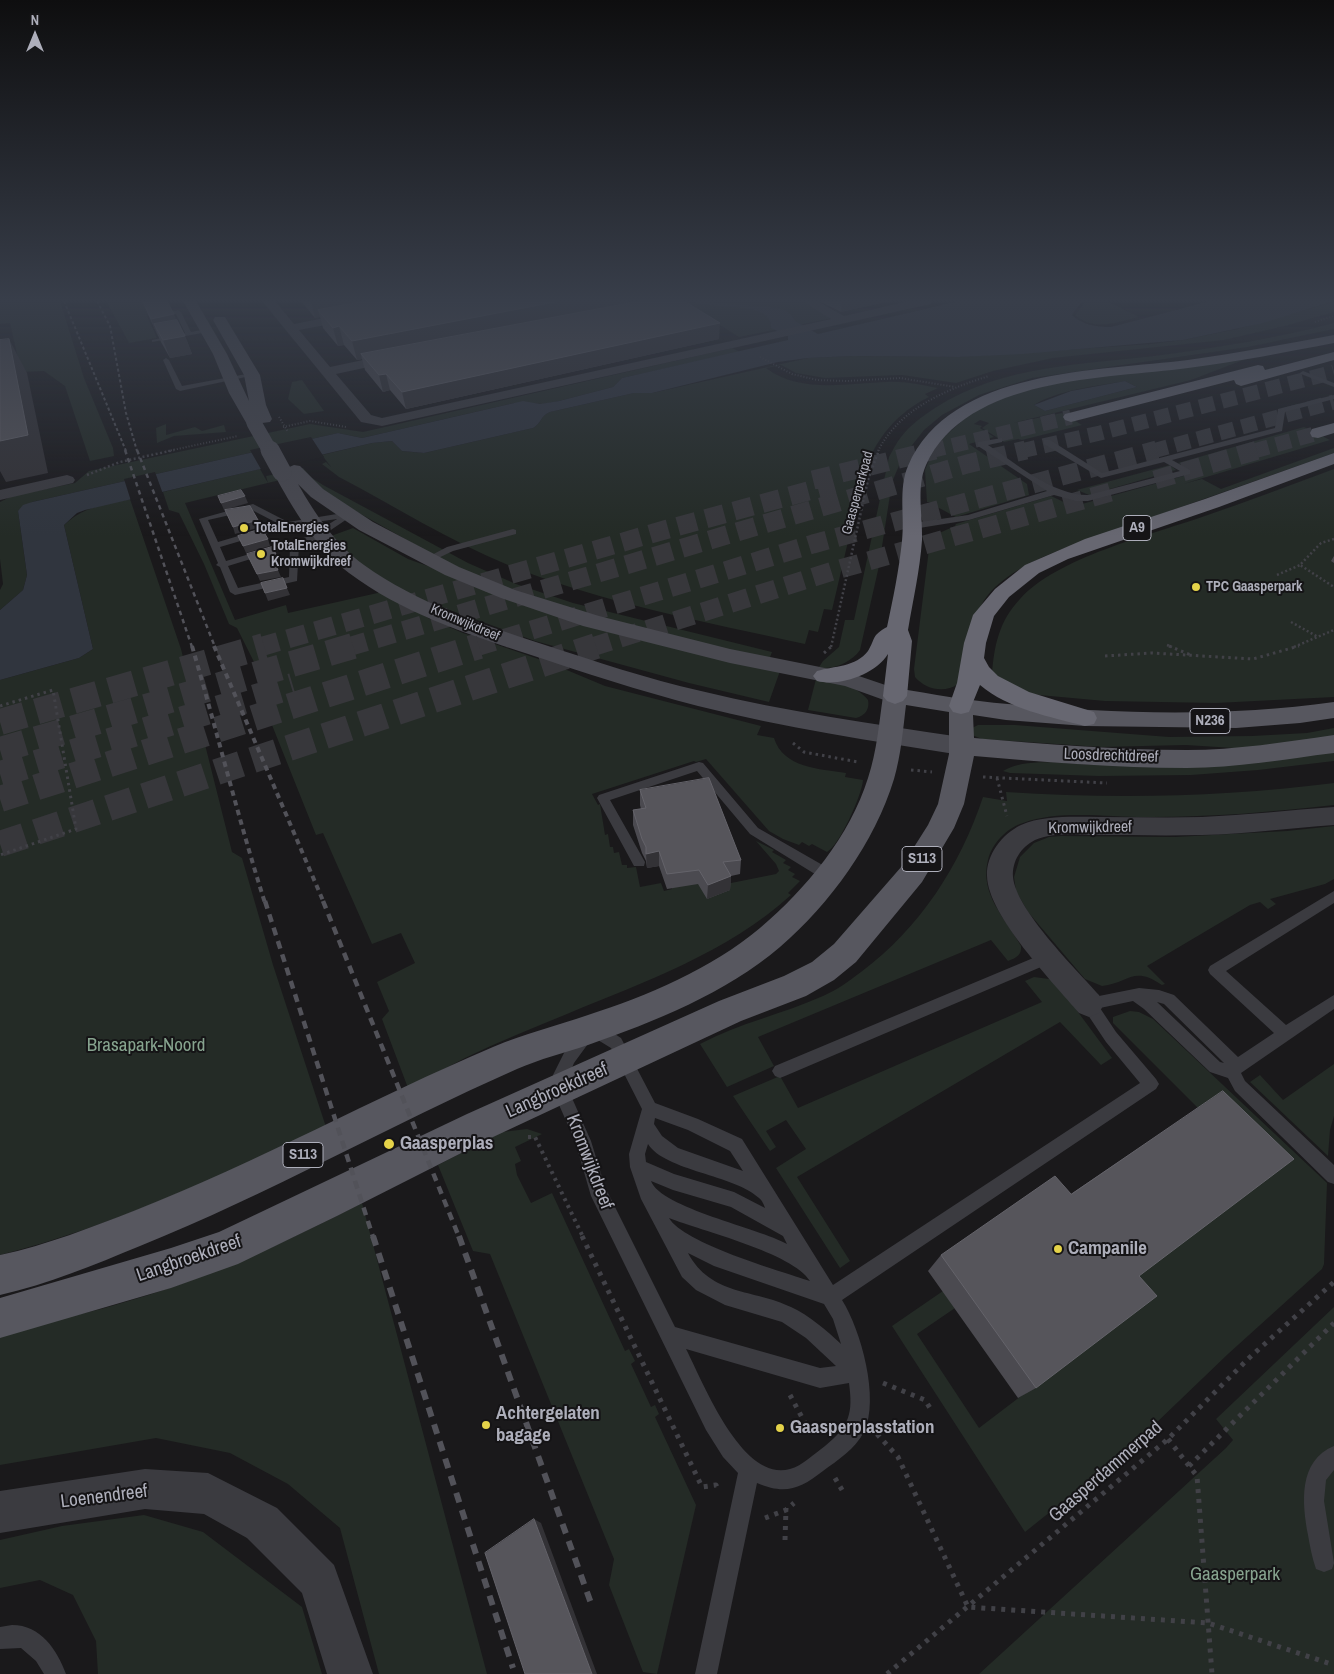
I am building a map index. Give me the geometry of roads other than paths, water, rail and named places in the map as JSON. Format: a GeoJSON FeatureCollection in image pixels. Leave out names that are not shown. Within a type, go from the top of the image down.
{"type":"FeatureCollection","features":[{"type":"Feature","properties":{"kind":"highway"},"geometry":{"type":"LineString","coordinates":[[895,696],[901,641],[898,630],[913,526],[914,481],[917,466],[922,455],[943,427],[977,405],[1024,387],[1062,379]]}},
{"type":"Feature","properties":{"kind":"highway"},"geometry":{"type":"LineString","coordinates":[[1221,379],[1076,419],[1237,379]]}},
{"type":"Feature","properties":{"kind":"highway"},"geometry":{"type":"LineString","coordinates":[[1318,434],[1334,428]]}},
{"type":"Feature","properties":{"kind":"highway","name":"A9"},"geometry":{"type":"LineString","coordinates":[[961,706],[969,683],[975,643],[984,615],[1002,593],[1036,566],[1092,543],[1212,504],[1334,458]]}},
{"type":"Feature","properties":{"kind":"highway"},"geometry":{"type":"LineString","coordinates":[[824,665],[860,668],[880,653],[884,638],[898,630]]}},
{"type":"Feature","properties":{"kind":"highway"},"geometry":{"type":"LineString","coordinates":[[972,658],[983,677],[1008,692],[1085,718]]}},
{"type":"Feature","properties":{"kind":"main road","name":"Kromwijkdreef"},"geometry":{"type":"LineString","coordinates":[[231,379],[288,471],[316,527],[355,568],[386,589],[492,635],[607,673],[700,698],[804,721],[889,736]]}},
{"type":"Feature","properties":{"kind":"main road","name":"Kromwijkdreef"},"geometry":{"type":"LineString","coordinates":[[253,379],[260,427]]}},
{"type":"Feature","properties":{"kind":"main road","name":"Kromwijkdreef"},"geometry":{"type":"LineString","coordinates":[[288,471],[349,515],[429,558],[490,587],[569,615],[702,649],[824,665],[850,680],[895,696]]}},
{"type":"Feature","properties":{"kind":"main road"},"geometry":{"type":"LineString","coordinates":[[889,736],[895,696],[961,706]]}},
{"type":"Feature","properties":{"kind":"main road","name":"N236"},"geometry":{"type":"LineString","coordinates":[[961,706],[1085,718],[1236,720],[1300,715],[1334,710]]}},
{"type":"Feature","properties":{"kind":"main road","name":"Langbroekdreef"},"geometry":{"type":"LineString","coordinates":[[0,1318],[171,1268],[224,1250],[324,1203],[478,1126],[730,1012],[795,986],[822,971],[845,954],[912,874],[940,828],[951,804],[962,754],[961,706]]}},
{"type":"Feature","properties":{"kind":"main road","name":"Loosdrechtdreef"},"geometry":{"type":"LineString","coordinates":[[889,736],[961,746],[1061,755],[1188,759],[1232,757],[1334,744]]}},
{"type":"Feature","properties":{"kind":"main road","name":"S113"},"geometry":{"type":"LineString","coordinates":[[0,1275],[92,1246],[171,1216],[510,1056],[590,1029],[672,995],[742,958],[769,938],[792,916],[845,854],[858,832],[881,780],[889,736]]}},
{"type":"Feature","properties":{"kind":"street"},"geometry":{"type":"LineString","coordinates":[[334,379],[366,419],[375,422],[388,422],[579,379]]}},
{"type":"Feature","properties":{"kind":"street"},"geometry":{"type":"LineString","coordinates":[[0,495],[67,480]]}},
{"type":"Feature","properties":{"kind":"street","name":"Kromwijkdreef"},"geometry":{"type":"LineString","coordinates":[[1050,957],[1026,930],[1009,905],[1003,892],[1000,877],[1001,865],[1007,850],[1014,842],[1030,832],[1061,826],[1202,826],[1334,816]]}},
{"type":"Feature","properties":{"kind":"street"},"geometry":{"type":"LineString","coordinates":[[1050,957],[1089,1004]]}},
{"type":"Feature","properties":{"kind":"street","name":"Loenendreef"},"geometry":{"type":"LineString","coordinates":[[0,1512],[145,1490],[208,1494],[262,1523],[319,1580],[350,1674]]}},
{"type":"Feature","properties":{"kind":"lane"},"geometry":{"type":"LineString","coordinates":[[175,379],[180,389],[230,379]]}},
{"type":"Feature","properties":{"kind":"lane"},"geometry":{"type":"LineString","coordinates":[[1318,379],[1334,386]]}},
{"type":"Feature","properties":{"kind":"lane"},"geometry":{"type":"LineString","coordinates":[[1047,442],[1101,476],[1279,429],[1281,411],[1334,397]]}},
{"type":"Feature","properties":{"kind":"lane"},"geometry":{"type":"LineString","coordinates":[[999,440],[981,444],[1054,492],[1069,497],[1088,498],[1187,472],[1165,459]]}},
{"type":"Feature","properties":{"kind":"lane"},"geometry":{"type":"LineString","coordinates":[[913,526],[970,517],[1054,492]]}},
{"type":"Feature","properties":{"kind":"lane"},"geometry":{"type":"LineString","coordinates":[[287,525],[253,507],[203,519],[234,592],[294,579],[294,545]]}},
{"type":"Feature","properties":{"kind":"lane"},"geometry":{"type":"LineString","coordinates":[[221,565],[294,545],[316,527],[349,515]]}},
{"type":"Feature","properties":{"kind":"lane"},"geometry":{"type":"LineString","coordinates":[[214,546],[287,525],[316,527],[349,515]]}},
{"type":"Feature","properties":{"kind":"lane"},"geometry":{"type":"LineString","coordinates":[[429,558],[450,549],[513,532]]}},
{"type":"Feature","properties":{"kind":"lane"},"geometry":{"type":"LineString","coordinates":[[639,862],[603,798],[699,766],[754,831],[828,875]]}},
{"type":"Feature","properties":{"kind":"lane"},"geometry":{"type":"LineString","coordinates":[[1286,1034],[1215,970],[1334,896]]}},
{"type":"Feature","properties":{"kind":"lane"},"geometry":{"type":"LineString","coordinates":[[780,1071],[1050,957]]}},
{"type":"Feature","properties":{"kind":"lane"},"geometry":{"type":"LineString","coordinates":[[831,1297],[1150,1084],[1111,1037],[1089,1004],[1135,995],[1149,1004],[1215,1067],[1221,1070],[1235,1068],[1334,1001]]}},
{"type":"Feature","properties":{"kind":"lane"},"geometry":{"type":"LineString","coordinates":[[560,1089],[561,1075],[569,1058],[590,1029],[616,1042],[650,1109],[637,1154],[638,1167],[647,1193],[688,1271],[702,1284],[732,1299],[786,1314],[813,1331],[857,1372]]}},
{"type":"Feature","properties":{"kind":"lane"},"geometry":{"type":"LineString","coordinates":[[1235,1068],[1240,1086],[1334,1176]]}},
{"type":"Feature","properties":{"kind":"lane","name":"Kromwijkdreef"},"geometry":{"type":"LineString","coordinates":[[560,1089],[583,1141],[597,1190],[713,1423],[732,1455],[749,1470],[761,1476],[786,1480],[795,1478],[838,1449],[851,1435],[860,1416],[857,1372]]}},
{"type":"Feature","properties":{"kind":"lane"},"geometry":{"type":"LineString","coordinates":[[650,1109],[692,1124],[736,1146],[831,1297],[848,1330],[857,1372]]}},
{"type":"Feature","properties":{"kind":"lane"},"geometry":{"type":"LineString","coordinates":[[646,1126],[656,1142],[673,1154],[740,1178],[767,1194]]}},
{"type":"Feature","properties":{"kind":"lane"},"geometry":{"type":"LineString","coordinates":[[638,1167],[673,1182],[734,1200],[791,1232]]}},
{"type":"Feature","properties":{"kind":"lane"},"geometry":{"type":"LineString","coordinates":[[647,1193],[674,1211],[776,1247],[814,1270]]}},
{"type":"Feature","properties":{"kind":"lane"},"geometry":{"type":"LineString","coordinates":[[664,1228],[714,1257],[831,1297]]}},
{"type":"Feature","properties":{"kind":"lane"},"geometry":{"type":"LineString","coordinates":[[669,1335],[820,1378],[857,1372]]}},
{"type":"Feature","properties":{"kind":"lane"},"geometry":{"type":"LineString","coordinates":[[1324,1561],[1314,1509],[1314,1485],[1320,1470],[1334,1456]]}},
{"type":"Feature","properties":{"kind":"lane"},"geometry":{"type":"LineString","coordinates":[[706,1674],[749,1470]]}},
{"type":"Feature","properties":{"kind":"lane"},"geometry":{"type":"LineString","coordinates":[[0,1638],[24,1637],[39,1648],[50,1660],[55,1674]]}},
{"type":"Feature","properties":{"kind":"tunnel"},"geometry":{"type":"LineString","coordinates":[[1021,451],[1100,433],[1307,379]]}},
{"type":"Feature","properties":{"kind":"tunnel"},"geometry":{"type":"LineString","coordinates":[[1153,451],[1334,402]]}},
{"type":"Feature","properties":{"kind":"tunnel"},"geometry":{"type":"LineString","coordinates":[[930,451],[1071,417]]}},
{"type":"Feature","properties":{"kind":"tunnel"},"geometry":{"type":"LineString","coordinates":[[1254,451],[1318,433]]}},
{"type":"Feature","properties":{"kind":"tunnel"},"geometry":{"type":"LineString","coordinates":[[813,480],[935,450]]}},
{"type":"Feature","properties":{"kind":"tunnel"},"geometry":{"type":"LineString","coordinates":[[348,647],[967,464],[1026,450]]}},
{"type":"Feature","properties":{"kind":"tunnel"},"geometry":{"type":"LineString","coordinates":[[476,647],[813,544],[1157,450]]}},
{"type":"Feature","properties":{"kind":"tunnel"},"geometry":{"type":"LineString","coordinates":[[1155,480],[1258,450]]}},
{"type":"Feature","properties":{"kind":"tunnel"},"geometry":{"type":"LineString","coordinates":[[260,647],[668,529],[834,484]]}},
{"type":"Feature","properties":{"kind":"tunnel"},"geometry":{"type":"LineString","coordinates":[[592,647],[833,571],[1114,491]]}},
{"type":"Feature","properties":{"kind":"tunnel"},"geometry":{"type":"LineString","coordinates":[[0,722],[264,646]]}},
{"type":"Feature","properties":{"kind":"tunnel"},"geometry":{"type":"LineString","coordinates":[[0,750],[353,646]]}},
{"type":"Feature","properties":{"kind":"tunnel"},"geometry":{"type":"LineString","coordinates":[[0,799],[479,646]]}},
{"type":"Feature","properties":{"kind":"tunnel"},"geometry":{"type":"LineString","coordinates":[[0,844],[596,646]]}},
{"type":"Feature","properties":{"kind":"tunnel"},"geometry":{"type":"LineString","coordinates":[[0,774],[293,686]]}},
{"type":"Feature","properties":{"kind":"railway"},"geometry":{"type":"LineString","coordinates":[[96,379],[126,451]]}},
{"type":"Feature","properties":{"kind":"railway"},"geometry":{"type":"LineString","coordinates":[[120,379],[126,413],[137,451]]}},
{"type":"Feature","properties":{"kind":"railway"},"geometry":{"type":"LineString","coordinates":[[125,450],[192,647]]}},
{"type":"Feature","properties":{"kind":"railway"},"geometry":{"type":"LineString","coordinates":[[137,450],[215,647]]}},
{"type":"Feature","properties":{"kind":"railway"},"geometry":{"type":"LineString","coordinates":[[192,646],[265,903]]}},
{"type":"Feature","properties":{"kind":"railway"},"geometry":{"type":"LineString","coordinates":[[214,646],[324,903]]}},
{"type":"Feature","properties":{"kind":"railway"},"geometry":{"type":"LineString","coordinates":[[265,901],[373,1237]]}},
{"type":"Feature","properties":{"kind":"railway"},"geometry":{"type":"LineString","coordinates":[[323,901],[459,1237]]}},
{"type":"Feature","properties":{"kind":"railway"},"geometry":{"type":"LineString","coordinates":[[373,1236],[513,1668]]}},
{"type":"Feature","properties":{"kind":"railway"},"geometry":{"type":"LineString","coordinates":[[459,1236],[592,1606]]}},
{"type":"Feature","properties":{"kind":"place","name":"TotalEnergies"},"geometry":{"type":"Point","coordinates":[244,528]}},
{"type":"Feature","properties":{"kind":"place","name":"TotalEnergies Kromwijkdreef"},"geometry":{"type":"Point","coordinates":[261,554]}},
{"type":"Feature","properties":{"kind":"place","name":"TPC Gaasperpark"},"geometry":{"type":"Point","coordinates":[1196,587]}},
{"type":"Feature","properties":{"kind":"place","name":"Gaasperplas"},"geometry":{"type":"Point","coordinates":[389,1144]}},
{"type":"Feature","properties":{"kind":"place","name":"Campanile"},"geometry":{"type":"Point","coordinates":[1058,1249]}},
{"type":"Feature","properties":{"kind":"place","name":"Achtergelaten bagage"},"geometry":{"type":"Point","coordinates":[486,1425]}},
{"type":"Feature","properties":{"kind":"place","name":"Gaasperplasstation"},"geometry":{"type":"Point","coordinates":[780,1428]}},
{"type":"Feature","properties":{"kind":"park label","name":"Brasapark-Noord"},"geometry":{"type":"Point","coordinates":[146,1046]}},
{"type":"Feature","properties":{"kind":"park label","name":"Gaasperpark"},"geometry":{"type":"Point","coordinates":[1235,1575]}}]}
